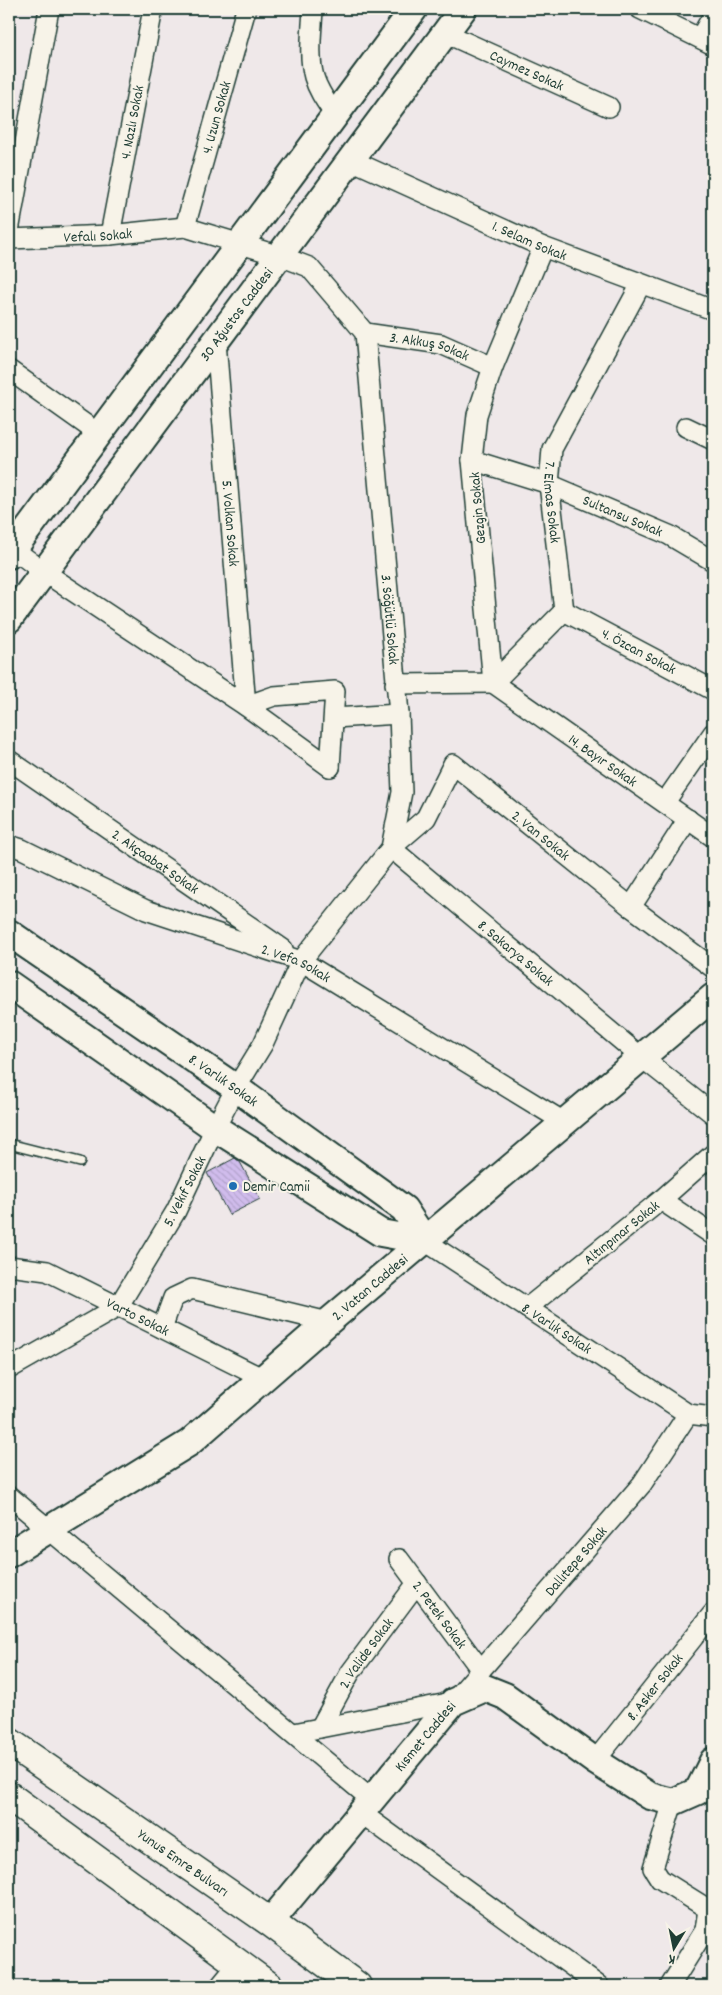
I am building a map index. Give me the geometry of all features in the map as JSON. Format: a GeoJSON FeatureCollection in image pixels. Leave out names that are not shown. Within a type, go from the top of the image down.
{"type":"FeatureCollection","features":[{"type":"Feature","properties":{"kind":"main road"},"geometry":{"type":"LineString","coordinates":[[10,550],[99,434],[414,9]]}},
{"type":"Feature","properties":{"kind":"main road","name":"30 Ağustos Caddesi"},"geometry":{"type":"LineString","coordinates":[[9,619],[463,9]]}},
{"type":"Feature","properties":{"kind":"main road","name":"8. Varlık Sokak"},"geometry":{"type":"LineString","coordinates":[[9,933],[236,1088],[404,1209],[424,1240]]}},
{"type":"Feature","properties":{"kind":"main road","name":"8. Varlık Sokak"},"geometry":{"type":"LineString","coordinates":[[9,984],[215,1128],[381,1233],[424,1240]]}},
{"type":"Feature","properties":{"kind":"main road","name":"2. Vatan Caddesi"},"geometry":{"type":"LineString","coordinates":[[9,1554],[189,1443],[424,1240],[713,997]]}},
{"type":"Feature","properties":{"kind":"main road","name":"Kısmet Caddesi"},"geometry":{"type":"LineString","coordinates":[[270,1922],[453,1702],[485,1688],[505,1696],[595,1761],[650,1796],[673,1802]]}},
{"type":"Feature","properties":{"kind":"main road","name":"Yunus Emre Bulvarı"},"geometry":{"type":"LineString","coordinates":[[9,1742],[270,1922],[357,1986]]}},
{"type":"Feature","properties":{"kind":"main road"},"geometry":{"type":"LineString","coordinates":[[673,1802],[706,1792],[713,1761]]}},
{"type":"Feature","properties":{"kind":"main road"},"geometry":{"type":"LineString","coordinates":[[9,1796],[269,1986]]}},
{"type":"Feature","properties":{"kind":"street"},"geometry":{"type":"LineString","coordinates":[[9,231],[49,9]]}},
{"type":"Feature","properties":{"kind":"street","name":"4. Nazlı Sokak"},"geometry":{"type":"LineString","coordinates":[[110,235],[153,9]]}},
{"type":"Feature","properties":{"kind":"street","name":"4. Uzun Sokak"},"geometry":{"type":"LineString","coordinates":[[185,227],[246,9]]}},
{"type":"Feature","properties":{"kind":"street"},"geometry":{"type":"LineString","coordinates":[[313,9],[311,50],[313,76],[320,92],[335,114]]}},
{"type":"Feature","properties":{"kind":"street"},"geometry":{"type":"LineString","coordinates":[[640,9],[707,42],[713,15]]}},
{"type":"Feature","properties":{"kind":"street","name":"Caymez Sokak"},"geometry":{"type":"LineString","coordinates":[[445,33],[609,107]]}},
{"type":"Feature","properties":{"kind":"street","name":"1. Selam Sokak"},"geometry":{"type":"LineString","coordinates":[[351,160],[543,247],[713,310]]}},
{"type":"Feature","properties":{"kind":"street"},"geometry":{"type":"LineString","coordinates":[[185,227],[280,256],[309,268],[365,333]]}},
{"type":"Feature","properties":{"kind":"street","name":"Vefalı Sokak"},"geometry":{"type":"LineString","coordinates":[[9,240],[110,235],[185,227]]}},
{"type":"Feature","properties":{"kind":"street","name":"Gezgin Sokak"},"geometry":{"type":"LineString","coordinates":[[493,683],[472,460],[477,415],[493,367],[543,247]]}},
{"type":"Feature","properties":{"kind":"street","name":"7. Elmas Sokak"},"geometry":{"type":"LineString","coordinates":[[564,611],[549,484],[552,449],[641,284]]}},
{"type":"Feature","properties":{"kind":"street","name":"3. Akkuş Sokak"},"geometry":{"type":"LineString","coordinates":[[365,333],[441,344],[493,367]]}},
{"type":"Feature","properties":{"kind":"street","name":"3. Söğütlü Sokak"},"geometry":{"type":"LineString","coordinates":[[301,961],[391,848],[402,792],[399,714],[365,333]]}},
{"type":"Feature","properties":{"kind":"street","name":"5. Volkan Sokak"},"geometry":{"type":"LineString","coordinates":[[216,342],[246,706]]}},
{"type":"Feature","properties":{"kind":"street"},"geometry":{"type":"LineString","coordinates":[[9,370],[99,434]]}},
{"type":"Feature","properties":{"kind":"street"},"geometry":{"type":"LineString","coordinates":[[686,427],[713,440]]}},
{"type":"Feature","properties":{"kind":"street","name":"Sultansu Sokak"},"geometry":{"type":"LineString","coordinates":[[472,460],[549,484],[669,535],[713,561]]}},
{"type":"Feature","properties":{"kind":"street"},"geometry":{"type":"LineString","coordinates":[[10,550],[246,706],[330,767],[334,691],[274,696],[246,706]]}},
{"type":"Feature","properties":{"kind":"street"},"geometry":{"type":"LineString","coordinates":[[395,684],[493,683],[564,611]]}},
{"type":"Feature","properties":{"kind":"street","name":"4. Özcan Sokak"},"geometry":{"type":"LineString","coordinates":[[564,611],[713,690]]}},
{"type":"Feature","properties":{"kind":"street","name":"14. Bayır Sokak"},"geometry":{"type":"LineString","coordinates":[[493,683],[713,837]]}},
{"type":"Feature","properties":{"kind":"street"},"geometry":{"type":"LineString","coordinates":[[334,718],[399,714]]}},
{"type":"Feature","properties":{"kind":"street"},"geometry":{"type":"LineString","coordinates":[[665,802],[713,733]]}},
{"type":"Feature","properties":{"kind":"street","name":"2. Akçaabat Sokak"},"geometry":{"type":"LineString","coordinates":[[9,760],[301,961]]}},
{"type":"Feature","properties":{"kind":"street","name":"2. Van Sokak"},"geometry":{"type":"LineString","coordinates":[[391,848],[426,818],[453,764],[631,907],[713,968]]}},
{"type":"Feature","properties":{"kind":"street"},"geometry":{"type":"LineString","coordinates":[[631,907],[688,819]]}},
{"type":"Feature","properties":{"kind":"street","name":"2. Vefa Sokak"},"geometry":{"type":"LineString","coordinates":[[9,845],[22,849],[146,910],[301,961],[564,1122]]}},
{"type":"Feature","properties":{"kind":"street","name":"8. Sakarya Sokak"},"geometry":{"type":"LineString","coordinates":[[391,848],[641,1057],[713,1114]]}},
{"type":"Feature","properties":{"kind":"street","name":"5. Vekıf Sokak"},"geometry":{"type":"LineString","coordinates":[[9,1369],[118,1307],[176,1211],[215,1128],[236,1088],[263,1044],[301,961]]}},
{"type":"Feature","properties":{"kind":"street","name":"Altınpınar Sokak"},"geometry":{"type":"LineString","coordinates":[[528,1308],[661,1200],[713,1154]]}},
{"type":"Feature","properties":{"kind":"street"},"geometry":{"type":"LineString","coordinates":[[661,1200],[713,1235]]}},
{"type":"Feature","properties":{"kind":"street","name":"8. Varlık Sokak"},"geometry":{"type":"LineString","coordinates":[[424,1240],[688,1414]]}},
{"type":"Feature","properties":{"kind":"street","name":"Varto Sokak"},"geometry":{"type":"LineString","coordinates":[[9,1266],[47,1271],[264,1379]]}},
{"type":"Feature","properties":{"kind":"street"},"geometry":{"type":"LineString","coordinates":[[162,1328],[173,1298],[192,1290],[328,1322]]}},
{"type":"Feature","properties":{"kind":"street"},"geometry":{"type":"LineString","coordinates":[[688,1414],[713,1417]]}},
{"type":"Feature","properties":{"kind":"street","name":"Dallıtepe Sokak"},"geometry":{"type":"LineString","coordinates":[[453,1702],[642,1484],[688,1414]]}},
{"type":"Feature","properties":{"kind":"street"},"geometry":{"type":"LineString","coordinates":[[9,1496],[294,1734],[367,1806],[599,1986]]}},
{"type":"Feature","properties":{"kind":"street","name":"2. Petek Sokak"},"geometry":{"type":"LineString","coordinates":[[399,1559],[481,1670]]}},
{"type":"Feature","properties":{"kind":"street","name":"2. Valide Sokak"},"geometry":{"type":"LineString","coordinates":[[320,1728],[350,1673],[417,1583]]}},
{"type":"Feature","properties":{"kind":"street","name":"8. Asker Sokak"},"geometry":{"type":"LineString","coordinates":[[595,1761],[713,1613]]}},
{"type":"Feature","properties":{"kind":"street"},"geometry":{"type":"LineString","coordinates":[[294,1734],[453,1702]]}},
{"type":"Feature","properties":{"kind":"street"},"geometry":{"type":"LineString","coordinates":[[670,1986],[709,1932],[708,1909],[660,1879],[653,1868],[673,1802]]}},
{"type":"Feature","properties":{"kind":"street"},"geometry":{"type":"LineString","coordinates":[[220,1986],[238,1964]]}},
{"type":"Feature","properties":{"kind":"lane"},"geometry":{"type":"LineString","coordinates":[[9,1144],[80,1162]]}},
{"type":"Feature","properties":{"kind":"building","name":"Demir Camii"},"geometry":{"type":"Polygon","coordinates":[[[235,1158],[240,1162],[260,1199],[229,1215],[207,1173],[235,1158]]]}},
{"type":"Feature","properties":{"kind":"place","name":"Demir Camii"},"geometry":{"type":"Point","coordinates":[233,1186]}}]}
